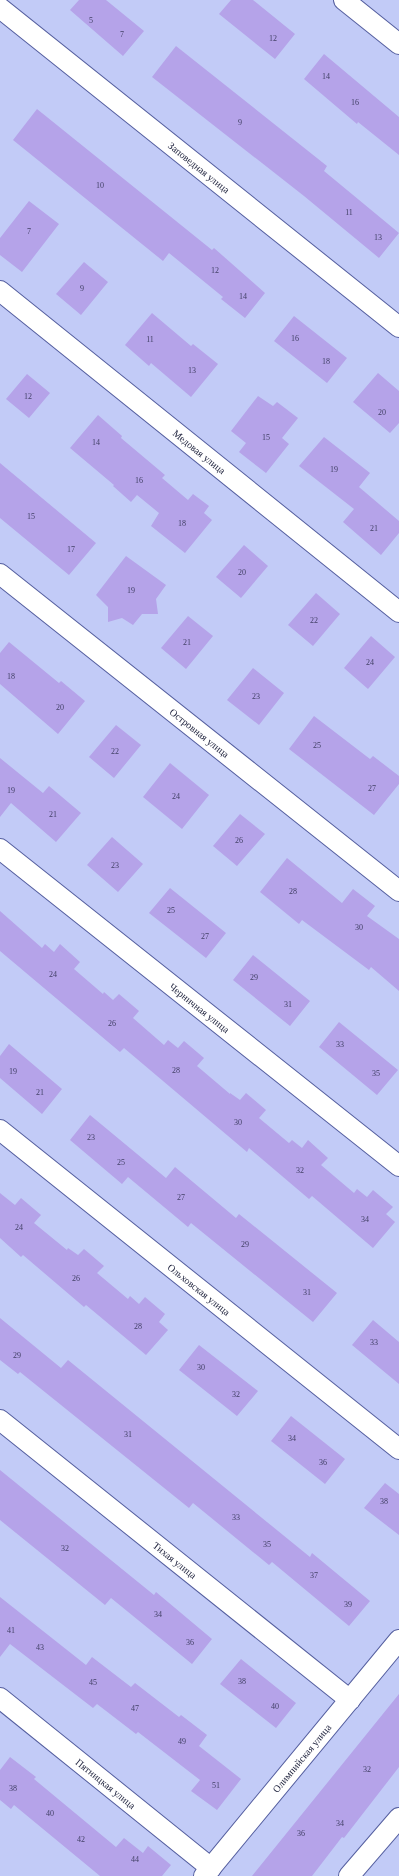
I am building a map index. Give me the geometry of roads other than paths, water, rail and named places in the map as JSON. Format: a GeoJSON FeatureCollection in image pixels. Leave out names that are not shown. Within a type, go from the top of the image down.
{"type":"FeatureCollection","features":[{"type":"Feature","properties":{"kind":"street"},"geometry":{"type":"LineString","coordinates":[[344,0],[399,44]]}},
{"type":"Feature","properties":{"kind":"street","name":"Заповедная улица"},"geometry":{"type":"LineString","coordinates":[[0,8],[399,327]]}},
{"type":"Feature","properties":{"kind":"street","name":"Медовая улица"},"geometry":{"type":"LineString","coordinates":[[0,291],[399,612]]}},
{"type":"Feature","properties":{"kind":"street","name":"Островная улица"},"geometry":{"type":"LineString","coordinates":[[0,574],[399,891]]}},
{"type":"Feature","properties":{"kind":"street","name":"Черничная улица"},"geometry":{"type":"LineString","coordinates":[[0,849],[399,1166]]}},
{"type":"Feature","properties":{"kind":"street","name":"Ольховская улица"},"geometry":{"type":"LineString","coordinates":[[0,1130],[399,1449]]}},
{"type":"Feature","properties":{"kind":"street","name":"Тихая улица"},"geometry":{"type":"LineString","coordinates":[[0,1420],[350,1700]]}},
{"type":"Feature","properties":{"kind":"street","name":"Олимпийская улица"},"geometry":{"type":"LineString","coordinates":[[208,1872],[399,1640]]}},
{"type":"Feature","properties":{"kind":"street","name":"Пятницкая улица"},"geometry":{"type":"LineString","coordinates":[[0,1698],[208,1872]]}},
{"type":"Feature","properties":{"kind":"street"},"geometry":{"type":"LineString","coordinates":[[349,1876],[399,1818]]}}]}
